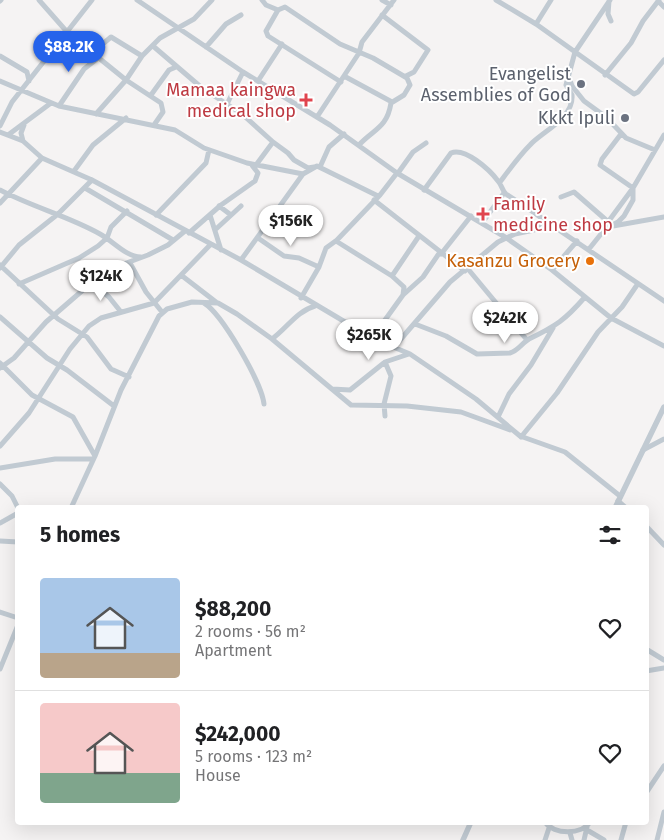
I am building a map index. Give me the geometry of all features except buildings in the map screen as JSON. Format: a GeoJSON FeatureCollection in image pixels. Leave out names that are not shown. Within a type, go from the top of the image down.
{"type":"FeatureCollection","features":[{"type":"Feature","properties":{"kind":"street"},"geometry":{"type":"LineString","coordinates":[[39,0],[68,33],[126,80],[151,95],[162,105],[163,112],[154,125]]}},
{"type":"Feature","properties":{"kind":"street"},"geometry":{"type":"LineString","coordinates":[[0,126],[10,106],[92,0]]}},
{"type":"Feature","properties":{"kind":"street"},"geometry":{"type":"LineString","coordinates":[[96,114],[126,80],[142,56],[167,34],[196,18],[212,0]]}},
{"type":"Feature","properties":{"kind":"street"},"geometry":{"type":"LineString","coordinates":[[262,0],[278,10]]}},
{"type":"Feature","properties":{"kind":"street"},"geometry":{"type":"LineString","coordinates":[[317,117],[359,53],[360,45],[393,3],[382,0]]}},
{"type":"Feature","properties":{"kind":"street"},"geometry":{"type":"LineString","coordinates":[[496,0],[536,24],[605,75],[635,94],[664,60]]}},
{"type":"Feature","properties":{"kind":"street"},"geometry":{"type":"LineString","coordinates":[[536,24],[550,0]]}},
{"type":"Feature","properties":{"kind":"street"},"geometry":{"type":"LineString","coordinates":[[609,0],[608,14],[611,21]]}},
{"type":"Feature","properties":{"kind":"street"},"geometry":{"type":"LineString","coordinates":[[500,182],[531,144],[555,125],[570,106],[572,95],[566,85],[570,77],[575,52],[609,0]]}},
{"type":"Feature","properties":{"kind":"street"},"geometry":{"type":"LineString","coordinates":[[140,1],[243,72],[344,134],[397,173],[506,237],[552,270],[611,318],[664,346]]}},
{"type":"Feature","properties":{"kind":"street"},"geometry":{"type":"LineString","coordinates":[[605,75],[630,43],[658,1],[664,8]]}},
{"type":"Feature","properties":{"kind":"street"},"geometry":{"type":"LineString","coordinates":[[341,82],[268,36],[266,33],[278,10],[285,7],[330,38],[406,76],[409,83],[408,90],[402,97],[392,102]]}},
{"type":"Feature","properties":{"kind":"street"},"geometry":{"type":"LineString","coordinates":[[206,47],[226,24],[241,15]]}},
{"type":"Feature","properties":{"kind":"street"},"geometry":{"type":"LineString","coordinates":[[382,15],[428,50],[414,72],[406,76]]}},
{"type":"Feature","properties":{"kind":"street"},"geometry":{"type":"LineString","coordinates":[[92,53],[110,37],[142,56]]}},
{"type":"Feature","properties":{"kind":"street"},"geometry":{"type":"LineString","coordinates":[[258,81],[282,44]]}},
{"type":"Feature","properties":{"kind":"street"},"geometry":{"type":"LineString","coordinates":[[153,46],[207,92],[242,114],[296,162],[308,168],[317,167],[376,198],[440,253],[466,270],[527,340]]}},
{"type":"Feature","properties":{"kind":"street"},"geometry":{"type":"LineString","coordinates":[[0,56],[28,72],[29,82]]}},
{"type":"Feature","properties":{"kind":"street"},"geometry":{"type":"LineString","coordinates":[[59,106],[84,69],[98,58]]}},
{"type":"Feature","properties":{"kind":"street"},"geometry":{"type":"LineString","coordinates":[[151,95],[169,70],[176,67]]}},
{"type":"Feature","properties":{"kind":"street"},"geometry":{"type":"LineString","coordinates":[[227,104],[243,72]]}},
{"type":"Feature","properties":{"kind":"street"},"geometry":{"type":"LineString","coordinates":[[344,76],[374,90],[392,102]]}},
{"type":"Feature","properties":{"kind":"street"},"geometry":{"type":"LineString","coordinates":[[570,77],[572,86],[584,101],[606,117],[621,134],[628,140],[655,150]]}},
{"type":"Feature","properties":{"kind":"street"},"geometry":{"type":"LineString","coordinates":[[0,81],[22,92],[59,106],[154,125],[184,134],[209,150],[254,165],[303,174]]}},
{"type":"Feature","properties":{"kind":"street"},"geometry":{"type":"LineString","coordinates":[[359,145],[384,124],[391,112],[392,102]]}},
{"type":"Feature","properties":{"kind":"street"},"geometry":{"type":"LineString","coordinates":[[8,135],[51,103]]}},
{"type":"Feature","properties":{"kind":"street"},"geometry":{"type":"LineString","coordinates":[[74,171],[92,145],[126,118]]}},
{"type":"Feature","properties":{"kind":"street"},"geometry":{"type":"LineString","coordinates":[[22,141],[21,133],[24,124]]}},
{"type":"Feature","properties":{"kind":"street"},"geometry":{"type":"LineString","coordinates":[[0,132],[22,141],[42,158],[92,180],[241,260],[301,298],[372,338],[410,354],[452,382],[521,437],[564,452],[619,498],[624,505]]}},
{"type":"Feature","properties":{"kind":"street"},"geometry":{"type":"LineString","coordinates":[[241,260],[303,174],[317,167],[329,146],[344,134]]}},
{"type":"Feature","properties":{"kind":"street"},"geometry":{"type":"LineString","coordinates":[[621,134],[602,159],[600,165],[633,188]]}},
{"type":"Feature","properties":{"kind":"street"},"geometry":{"type":"LineString","coordinates":[[589,249],[633,188],[664,135]]}},
{"type":"Feature","properties":{"kind":"street"},"geometry":{"type":"LineString","coordinates":[[254,165],[273,142]]}},
{"type":"Feature","properties":{"kind":"street"},"geometry":{"type":"LineString","coordinates":[[301,298],[319,266],[322,253],[336,241],[376,198],[412,152],[426,143]]}},
{"type":"Feature","properties":{"kind":"street"},"geometry":{"type":"LineString","coordinates":[[156,215],[203,167],[208,159],[209,150]]}},
{"type":"Feature","properties":{"kind":"street"},"geometry":{"type":"LineString","coordinates":[[424,190],[449,155],[454,152],[468,156],[500,182],[504,193],[531,208],[544,220],[664,301]]}},
{"type":"Feature","properties":{"kind":"street"},"geometry":{"type":"LineString","coordinates":[[0,203],[42,158]]}},
{"type":"Feature","properties":{"kind":"street"},"geometry":{"type":"LineString","coordinates":[[94,457],[73,417],[27,390],[1,366],[91,282],[109,268],[130,263],[148,255],[187,232],[255,181],[258,173],[254,165]]}},
{"type":"Feature","properties":{"kind":"street"},"geometry":{"type":"LineString","coordinates":[[92,180],[58,214],[26,239],[0,267],[55,316],[71,328],[82,333],[111,369],[129,377]]}},
{"type":"Feature","properties":{"kind":"street"},"geometry":{"type":"LineString","coordinates":[[85,188],[127,211],[173,240]]}},
{"type":"Feature","properties":{"kind":"street"},"geometry":{"type":"LineString","coordinates":[[609,223],[618,222],[624,216],[632,200],[633,188]]}},
{"type":"Feature","properties":{"kind":"street"},"geometry":{"type":"LineString","coordinates":[[0,190],[58,214],[108,238],[134,256],[148,255]]}},
{"type":"Feature","properties":{"kind":"street"},"geometry":{"type":"LineString","coordinates":[[561,197],[574,192],[609,223],[621,225],[664,217]]}},
{"type":"Feature","properties":{"kind":"street"},"geometry":{"type":"LineString","coordinates":[[482,223],[504,193]]}},
{"type":"Feature","properties":{"kind":"street"},"geometry":{"type":"LineString","coordinates":[[220,206],[231,215]]}},
{"type":"Feature","properties":{"kind":"street"},"geometry":{"type":"LineString","coordinates":[[216,229],[241,206]]}},
{"type":"Feature","properties":{"kind":"street"},"geometry":{"type":"LineString","coordinates":[[19,284],[78,258],[108,238],[112,227],[127,211]]}},
{"type":"Feature","properties":{"kind":"street"},"geometry":{"type":"LineString","coordinates":[[210,215],[222,250]]}},
{"type":"Feature","properties":{"kind":"street"},"geometry":{"type":"LineString","coordinates":[[372,338],[403,296],[423,277],[471,216]]}},
{"type":"Feature","properties":{"kind":"street"},"geometry":{"type":"LineString","coordinates":[[394,347],[445,288],[466,270],[506,237],[534,230],[544,220]]}},
{"type":"Feature","properties":{"kind":"street"},"geometry":{"type":"LineString","coordinates":[[392,276],[419,236]]}},
{"type":"Feature","properties":{"kind":"street"},"geometry":{"type":"LineString","coordinates":[[258,238],[284,256],[299,258],[319,266]]}},
{"type":"Feature","properties":{"kind":"street"},"geometry":{"type":"LineString","coordinates":[[336,241],[392,276],[404,287],[403,296]]}},
{"type":"Feature","properties":{"kind":"street"},"geometry":{"type":"LineString","coordinates":[[552,270],[577,241]]}},
{"type":"Feature","properties":{"kind":"street"},"geometry":{"type":"LineString","coordinates":[[0,446],[39,398],[82,333],[97,319],[154,303],[211,244]]}},
{"type":"Feature","properties":{"kind":"street"},"geometry":{"type":"LineString","coordinates":[[130,263],[154,303],[162,312]]}},
{"type":"Feature","properties":{"kind":"street"},"geometry":{"type":"LineString","coordinates":[[181,275],[218,304],[237,314],[272,339],[351,405],[461,412],[512,430]]}},
{"type":"Feature","properties":{"kind":"street"},"geometry":{"type":"LineString","coordinates":[[91,282],[109,297],[121,312]]}},
{"type":"Feature","properties":{"kind":"street"},"geometry":{"type":"LineString","coordinates":[[521,437],[556,394],[598,332],[622,307],[637,284]]}},
{"type":"Feature","properties":{"kind":"street"},"geometry":{"type":"LineString","coordinates":[[415,324],[446,336],[482,355],[515,352],[527,340],[570,316],[585,297]]}},
{"type":"Feature","properties":{"kind":"street"},"geometry":{"type":"LineString","coordinates":[[72,505],[114,406],[162,312],[180,305],[203,302],[218,304]]}},
{"type":"Feature","properties":{"kind":"street"},"geometry":{"type":"LineString","coordinates":[[203,302],[209,306],[230,334],[251,373],[264,404]]}},
{"type":"Feature","properties":{"kind":"street"},"geometry":{"type":"LineString","coordinates":[[272,339],[307,308],[316,306]]}},
{"type":"Feature","properties":{"kind":"street"},"geometry":{"type":"LineString","coordinates":[[0,317],[59,366],[114,406]]}},
{"type":"Feature","properties":{"kind":"street"},"geometry":{"type":"LineString","coordinates":[[498,417],[509,394],[530,365],[553,327]]}},
{"type":"Feature","properties":{"kind":"street"},"geometry":{"type":"LineString","coordinates":[[332,389],[352,389],[385,362],[410,354]]}},
{"type":"Feature","properties":{"kind":"street"},"geometry":{"type":"LineString","coordinates":[[385,362],[389,369],[391,381],[384,406],[385,416]]}},
{"type":"Feature","properties":{"kind":"street"},"geometry":{"type":"LineString","coordinates":[[616,505],[664,407]]}},
{"type":"Feature","properties":{"kind":"street"},"geometry":{"type":"LineString","coordinates":[[643,450],[664,439]]}},
{"type":"Feature","properties":{"kind":"street"},"geometry":{"type":"LineString","coordinates":[[0,468],[55,459],[94,457]]}},
{"type":"Feature","properties":{"kind":"street"},"geometry":{"type":"LineString","coordinates":[[0,484],[12,496],[16,505]]}},
{"type":"Feature","properties":{"kind":"street"},"geometry":{"type":"LineString","coordinates":[[0,523],[15,515]]}},
{"type":"Feature","properties":{"kind":"street"},"geometry":{"type":"LineString","coordinates":[[649,529],[664,545]]}},
{"type":"Feature","properties":{"kind":"street"},"geometry":{"type":"LineString","coordinates":[[0,541],[15,542]]}},
{"type":"Feature","properties":{"kind":"street"},"geometry":{"type":"LineString","coordinates":[[0,612],[15,617]]}},
{"type":"Feature","properties":{"kind":"street"},"geometry":{"type":"LineString","coordinates":[[0,669],[15,632]]}},
{"type":"Feature","properties":{"kind":"street"},"geometry":{"type":"LineString","coordinates":[[649,651],[664,660]]}},
{"type":"Feature","properties":{"kind":"street"},"geometry":{"type":"LineString","coordinates":[[649,670],[664,668]]}},
{"type":"Feature","properties":{"kind":"street"},"geometry":{"type":"LineString","coordinates":[[649,788],[664,766]]}},
{"type":"Feature","properties":{"kind":"street"},"geometry":{"type":"LineString","coordinates":[[657,840],[664,812]]}},
{"type":"Feature","properties":{"kind":"street"},"geometry":{"type":"LineString","coordinates":[[463,840],[470,825]]}},
{"type":"Feature","properties":{"kind":"street"},"geometry":{"type":"LineString","coordinates":[[547,825],[549,828],[570,832],[588,827]]}},
{"type":"Feature","properties":{"kind":"street"},"geometry":{"type":"LineString","coordinates":[[621,840],[625,825]]}},
{"type":"Feature","properties":{"kind":"street"},"geometry":{"type":"LineString","coordinates":[[584,840],[588,827]]}},
{"type":"Feature","properties":{"kind":"street"},"geometry":{"type":"LineString","coordinates":[[588,827],[604,840]]}},
{"type":"Feature","properties":{"kind":"street"},"geometry":{"type":"LineString","coordinates":[[545,840],[549,828]]}},
{"type":"Feature","properties":{"kind":"street"},"geometry":{"type":"LineString","coordinates":[[570,832],[572,840]]}},
{"type":"Feature","properties":{"kind":"place","name":"Evangelist Assemblies of God"},"geometry":{"type":"Point","coordinates":[581,84]}},
{"type":"Feature","properties":{"kind":"place","name":"Mamaa kaingwa medical shop"},"geometry":{"type":"Point","coordinates":[306,100]}},
{"type":"Feature","properties":{"kind":"place","name":"Kkkt Ipuli"},"geometry":{"type":"Point","coordinates":[625,118]}},
{"type":"Feature","properties":{"kind":"place","name":"Family medicine shop"},"geometry":{"type":"Point","coordinates":[483,214]}},
{"type":"Feature","properties":{"kind":"place","name":"Kasanzu Grocery"},"geometry":{"type":"Point","coordinates":[590,261]}}]}
